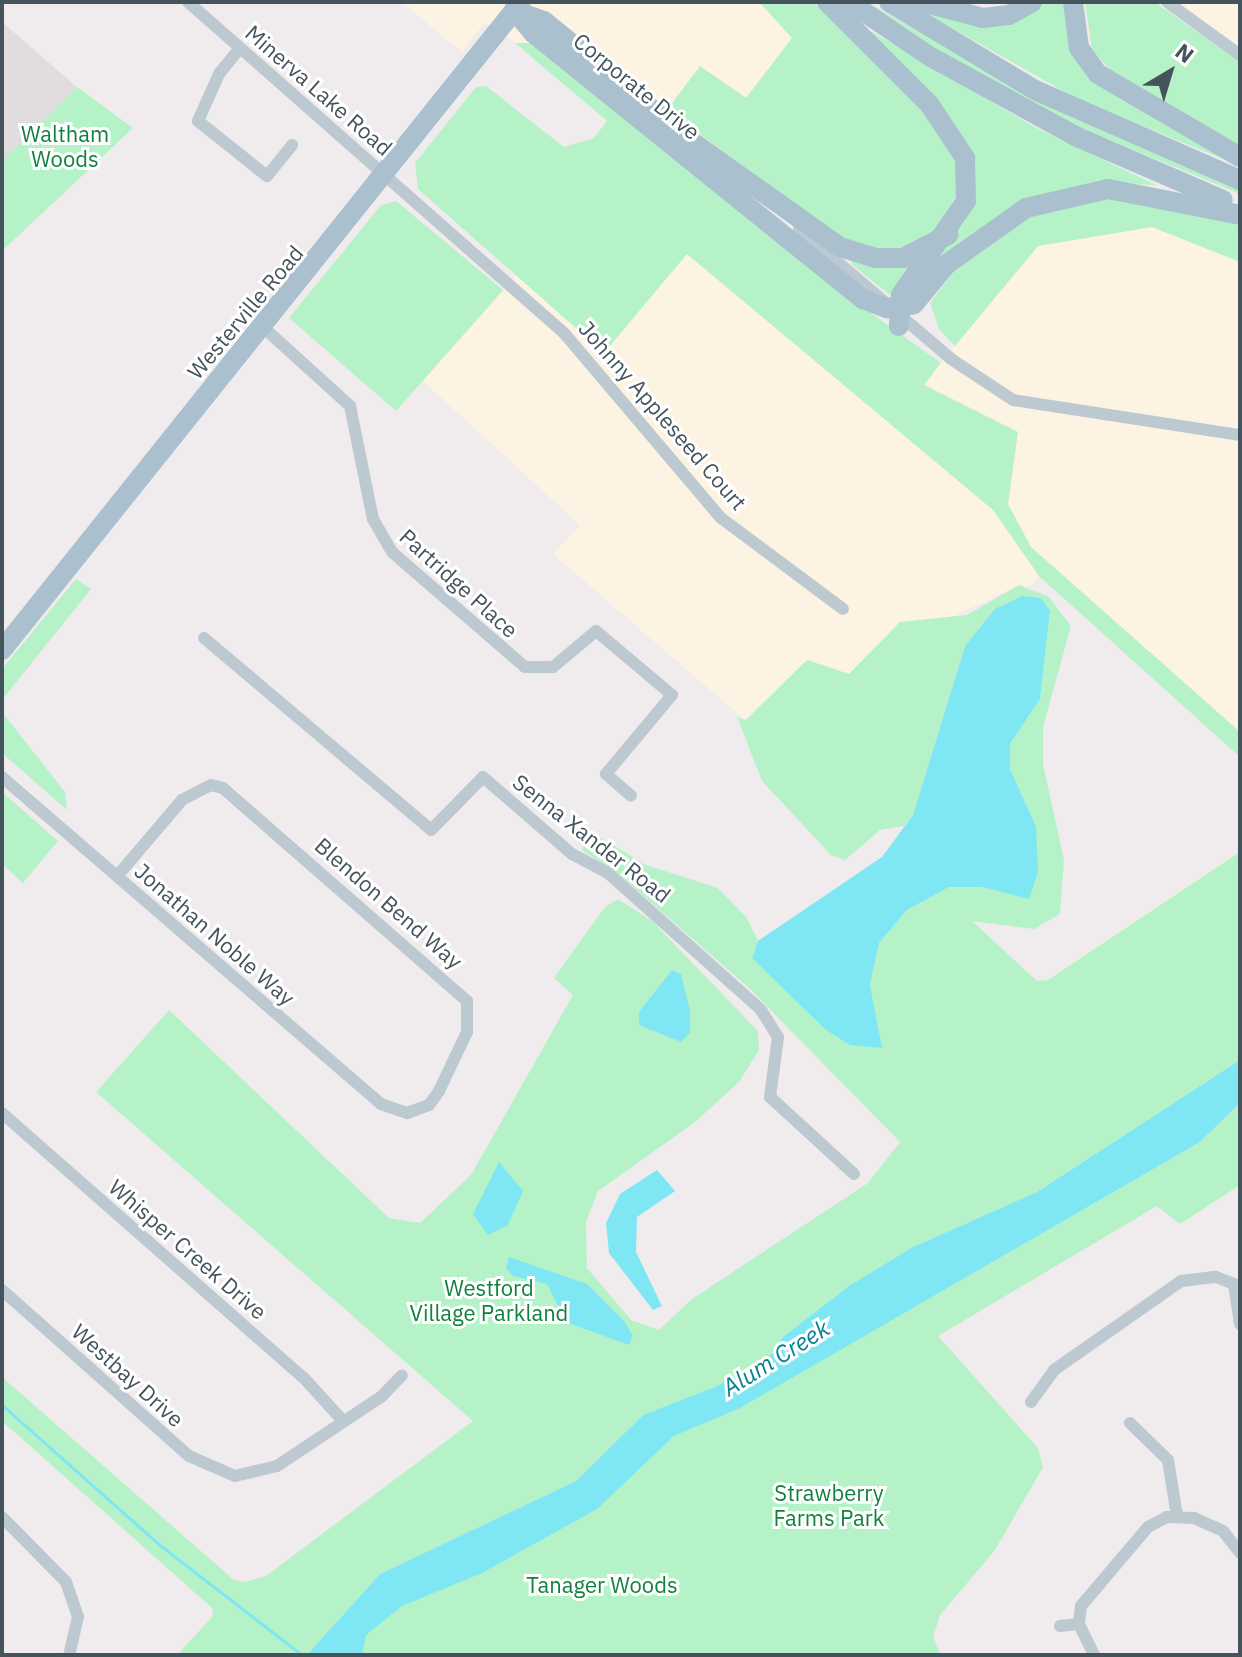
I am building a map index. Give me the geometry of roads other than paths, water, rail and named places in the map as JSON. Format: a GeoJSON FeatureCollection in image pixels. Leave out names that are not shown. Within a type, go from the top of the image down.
{"type":"FeatureCollection","features":[{"type":"Feature","properties":{"kind":"main road"},"geometry":{"type":"LineString","coordinates":[[827,2],[930,105],[961,148],[968,190],[948,235],[901,295],[899,318]]}},
{"type":"Feature","properties":{"kind":"main road"},"geometry":{"type":"LineString","coordinates":[[849,2],[931,57],[1075,136],[1240,207]]}},
{"type":"Feature","properties":{"kind":"main road"},"geometry":{"type":"LineString","coordinates":[[889,2],[1035,90],[1240,180]]}},
{"type":"Feature","properties":{"kind":"main road"},"geometry":{"type":"LineString","coordinates":[[922,2],[983,18],[1009,15],[1032,2]]}},
{"type":"Feature","properties":{"kind":"main road"},"geometry":{"type":"LineString","coordinates":[[1073,2],[1079,48],[1098,74],[1240,157]]}},
{"type":"Feature","properties":{"kind":"main road","name":"Corporate Drive"},"geometry":{"type":"LineString","coordinates":[[518,6],[544,21],[695,144]]}},
{"type":"Feature","properties":{"kind":"main road","name":"Corporate Drive"},"geometry":{"type":"LineString","coordinates":[[518,6],[533,33],[863,299],[899,318]]}},
{"type":"Feature","properties":{"kind":"main road","name":"Westerville Road"},"geometry":{"type":"LineString","coordinates":[[2,650],[388,176],[518,6]]}},
{"type":"Feature","properties":{"kind":"main road"},"geometry":{"type":"LineString","coordinates":[[695,144],[853,252],[903,258],[948,235]]}},
{"type":"Feature","properties":{"kind":"main road"},"geometry":{"type":"LineString","coordinates":[[899,318],[947,264],[984,233],[1026,208],[1108,189],[1240,215]]}},
{"type":"Feature","properties":{"kind":"street","name":"Minerva Lake Road"},"geometry":{"type":"LineString","coordinates":[[188,2],[388,176]]}},
{"type":"Feature","properties":{"kind":"street"},"geometry":{"type":"LineString","coordinates":[[1167,2],[1240,55]]}},
{"type":"Feature","properties":{"kind":"street"},"geometry":{"type":"LineString","coordinates":[[240,48],[219,74],[198,121],[267,176],[292,145]]}},
{"type":"Feature","properties":{"kind":"street","name":"Corporate Drive"},"geometry":{"type":"LineString","coordinates":[[695,144],[899,318],[951,359],[1013,400],[1240,435]]}},
{"type":"Feature","properties":{"kind":"street","name":"Johnny Appleseed Court"},"geometry":{"type":"LineString","coordinates":[[388,176],[564,333],[721,518],[843,609]]}},
{"type":"Feature","properties":{"kind":"street","name":"Partridge Place"},"geometry":{"type":"LineString","coordinates":[[263,327],[350,406],[373,519],[393,553],[535,672],[553,667],[590,632],[602,633],[672,695],[606,774],[631,796]]}},
{"type":"Feature","properties":{"kind":"street","name":"Senna Xander Road"},"geometry":{"type":"LineString","coordinates":[[204,638],[431,830],[483,777],[572,854],[608,873],[761,1010],[778,1037],[770,1097],[854,1174]]}},
{"type":"Feature","properties":{"kind":"street","name":"Jonathan Noble Way"},"geometry":{"type":"LineString","coordinates":[[2,777],[381,1104],[407,1113]]}},
{"type":"Feature","properties":{"kind":"street","name":"Blendon Bend Way"},"geometry":{"type":"LineString","coordinates":[[117,876],[182,800],[211,785],[235,797],[467,1001],[467,1032],[439,1091],[429,1105],[407,1113]]}},
{"type":"Feature","properties":{"kind":"street","name":"Whisper Creek Drive"},"geometry":{"type":"LineString","coordinates":[[2,1113],[303,1377],[343,1421]]}},
{"type":"Feature","properties":{"kind":"street"},"geometry":{"type":"LineString","coordinates":[[1031,1402],[1054,1370],[1181,1281],[1198,1276],[1237,1278],[1240,1324]]}},
{"type":"Feature","properties":{"kind":"street","name":"Westbay Drive"},"geometry":{"type":"LineString","coordinates":[[2,1290],[189,1456],[235,1476],[277,1466],[343,1421]]}},
{"type":"Feature","properties":{"kind":"street"},"geometry":{"type":"LineString","coordinates":[[343,1421],[402,1375]]}},
{"type":"Feature","properties":{"kind":"street"},"geometry":{"type":"LineString","coordinates":[[1130,1423],[1168,1460],[1177,1516]]}},
{"type":"Feature","properties":{"kind":"street"},"geometry":{"type":"LineString","coordinates":[[1094,1655],[1079,1624],[1090,1591],[1140,1534],[1177,1516],[1223,1531],[1240,1553]]}},
{"type":"Feature","properties":{"kind":"street"},"geometry":{"type":"LineString","coordinates":[[2,1517],[66,1582],[78,1617],[69,1655]]}},
{"type":"Feature","properties":{"kind":"street"},"geometry":{"type":"LineString","coordinates":[[1060,1626],[1079,1624]]}},
{"type":"Feature","properties":{"kind":"water"},"geometry":{"type":"Polygon","coordinates":[[[1022,596],[1041,598],[1050,611],[1040,699],[1010,744],[1010,769],[1036,826],[1038,872],[1029,899],[982,887],[949,887],[907,910],[879,943],[870,985],[882,1048],[850,1045],[826,1030],[752,958],[758,941],[882,857],[913,815],[965,646],[995,609],[1022,596]]]}},
{"type":"Feature","properties":{"kind":"water"},"geometry":{"type":"Polygon","coordinates":[[[672,970],[681,974],[690,1011],[690,1033],[681,1042],[639,1025],[639,1012],[672,970]]]}},
{"type":"Feature","properties":{"kind":"water","name":"Alum Creek"},"geometry":{"type":"Polygon","coordinates":[[[1240,1060],[1240,1103],[1200,1142],[740,1408],[674,1436],[597,1509],[482,1573],[402,1606],[366,1635],[362,1655],[307,1655],[380,1574],[576,1481],[643,1415],[717,1386],[771,1355],[783,1337],[849,1286],[911,1248],[1037,1192],[1240,1060]]]}},
{"type":"Feature","properties":{"kind":"water"},"geometry":{"type":"Polygon","coordinates":[[[499,1162],[523,1191],[508,1225],[488,1235],[473,1214],[499,1162]]]}},
{"type":"Feature","properties":{"kind":"water"},"geometry":{"type":"Polygon","coordinates":[[[657,1170],[675,1191],[637,1217],[636,1252],[662,1306],[653,1310],[609,1253],[606,1223],[620,1194],[657,1170]]]}},
{"type":"Feature","properties":{"kind":"water"},"geometry":{"type":"Polygon","coordinates":[[[509,1257],[587,1284],[624,1321],[633,1336],[629,1345],[566,1322],[547,1284],[513,1276],[506,1268],[509,1257]]]}},
{"type":"Feature","properties":{"kind":"waterway"},"geometry":{"type":"LineString","coordinates":[[2,1405],[161,1546],[302,1655]]}},
{"type":"Feature","properties":{"kind":"park label","name":"Waltham Woods"},"geometry":{"type":"Point","coordinates":[65,146]}},
{"type":"Feature","properties":{"kind":"park label","name":"Westford Village Parkland"},"geometry":{"type":"Point","coordinates":[489,1300]}},
{"type":"Feature","properties":{"kind":"park label","name":"Strawberry Farms Park"},"geometry":{"type":"Point","coordinates":[829,1504]}},
{"type":"Feature","properties":{"kind":"park label","name":"Tanager Woods"},"geometry":{"type":"Point","coordinates":[602,1585]}}]}
